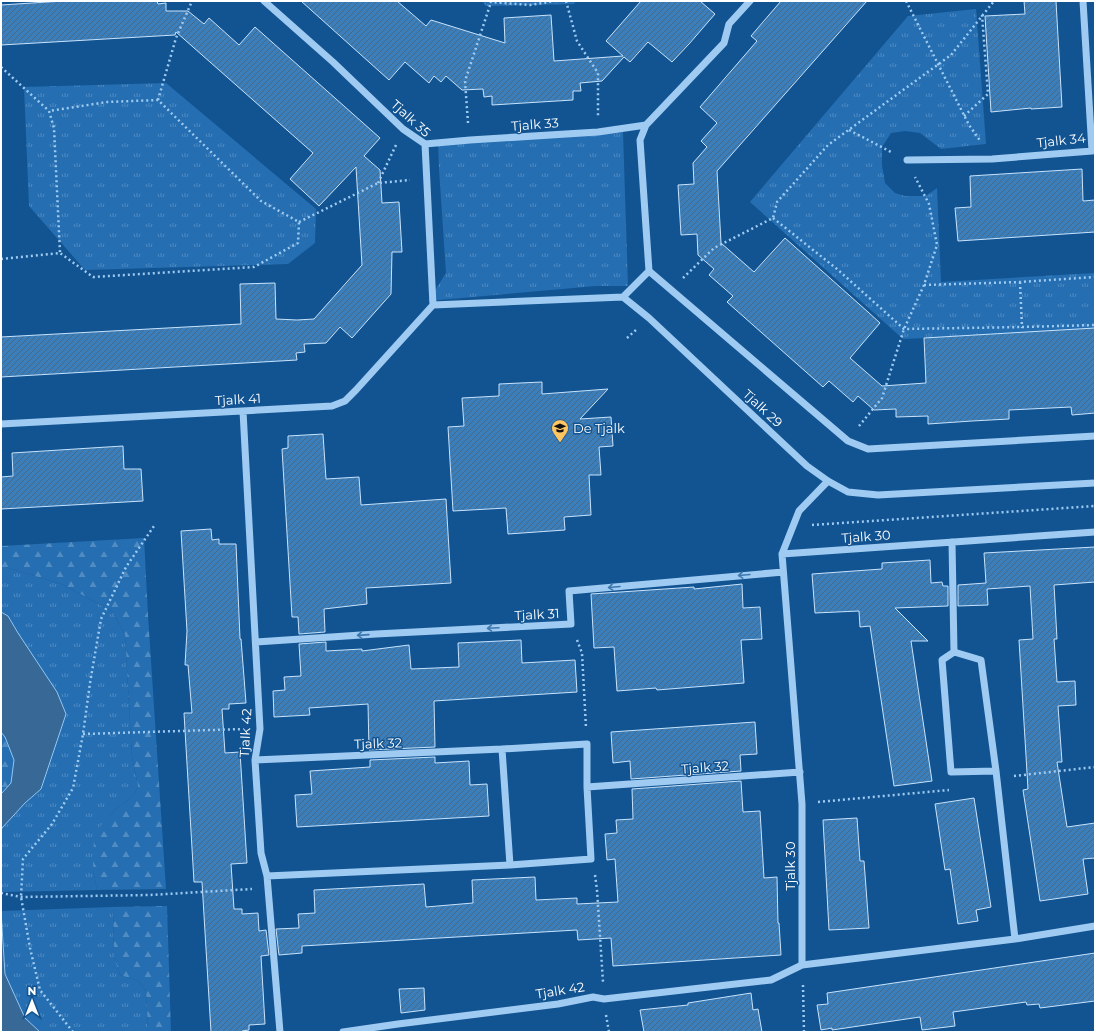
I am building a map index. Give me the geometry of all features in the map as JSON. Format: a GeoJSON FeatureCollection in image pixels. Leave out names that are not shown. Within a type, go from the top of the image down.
{"type":"FeatureCollection","features":[{"type":"Feature","properties":{"kind":"street","name":"Tjalk 35"},"geometry":{"type":"LineString","coordinates":[[264,1],[333,62],[403,128],[425,144],[433,305]]}},
{"type":"Feature","properties":{"kind":"street"},"geometry":{"type":"LineString","coordinates":[[750,1],[729,24],[724,42],[646,125],[640,140],[649,270],[848,441],[868,449],[1095,436]]}},
{"type":"Feature","properties":{"kind":"street","name":"Tjalk 34"},"geometry":{"type":"LineString","coordinates":[[907,160],[992,158],[1092,151],[1082,1]]}},
{"type":"Feature","properties":{"kind":"street","name":"Tjalk 33"},"geometry":{"type":"LineString","coordinates":[[425,144],[598,132],[646,125]]}},
{"type":"Feature","properties":{"kind":"street"},"geometry":{"type":"LineString","coordinates":[[433,305],[624,297],[649,270]]}},
{"type":"Feature","properties":{"kind":"street","name":"Tjalk 29"},"geometry":{"type":"LineString","coordinates":[[624,297],[649,318],[807,466],[828,481],[848,492],[878,496],[1095,483]]}},
{"type":"Feature","properties":{"kind":"street","name":"Tjalk 41"},"geometry":{"type":"LineString","coordinates":[[1,424],[332,406],[345,401],[356,390],[433,305]]}},
{"type":"Feature","properties":{"kind":"street","name":"Tjalk 42"},"geometry":{"type":"LineString","coordinates":[[243,411],[260,729],[255,760],[261,853],[267,876],[280,1032]]}},
{"type":"Feature","properties":{"kind":"street","name":"Tjalk 30"},"geometry":{"type":"LineString","coordinates":[[802,965],[802,804],[782,554],[799,511],[828,481]]}},
{"type":"Feature","properties":{"kind":"street","name":"Tjalk 30"},"geometry":{"type":"LineString","coordinates":[[782,554],[1095,532]]}},
{"type":"Feature","properties":{"kind":"street"},"geometry":{"type":"LineString","coordinates":[[952,542],[954,652]]}},
{"type":"Feature","properties":{"kind":"street","name":"Tjalk 31"},"geometry":{"type":"LineString","coordinates":[[256,642],[571,624],[569,591],[783,572]]}},
{"type":"Feature","properties":{"kind":"street"},"geometry":{"type":"LineString","coordinates":[[996,774],[951,772],[942,660],[954,652],[982,660],[996,774],[1015,939]]}},
{"type":"Feature","properties":{"kind":"street"},"geometry":{"type":"LineString","coordinates":[[267,876],[510,866],[591,859],[587,787],[587,744]]}},
{"type":"Feature","properties":{"kind":"street","name":"Tjalk 32"},"geometry":{"type":"LineString","coordinates":[[255,760],[502,750],[587,744]]}},
{"type":"Feature","properties":{"kind":"street"},"geometry":{"type":"LineString","coordinates":[[502,750],[510,866]]}},
{"type":"Feature","properties":{"kind":"street","name":"Tjalk 32"},"geometry":{"type":"LineString","coordinates":[[587,787],[800,772]]}},
{"type":"Feature","properties":{"kind":"street"},"geometry":{"type":"LineString","coordinates":[[802,965],[1015,939],[1095,926]]}},
{"type":"Feature","properties":{"kind":"street","name":"Tjalk 42"},"geometry":{"type":"LineString","coordinates":[[344,1032],[558,1004],[592,997],[604,999],[771,980],[802,965]]}},
{"type":"Feature","properties":{"kind":"path"},"geometry":{"type":"LineString","coordinates":[[158,100],[176,38],[192,1]]}},
{"type":"Feature","properties":{"kind":"path"},"geometry":{"type":"LineString","coordinates":[[470,140],[465,81],[490,2],[530,6],[555,1]]}},
{"type":"Feature","properties":{"kind":"path"},"geometry":{"type":"LineString","coordinates":[[566,1],[577,41],[598,73],[598,132]]}},
{"type":"Feature","properties":{"kind":"path"},"geometry":{"type":"LineString","coordinates":[[906,1],[964,116],[992,158]]}},
{"type":"Feature","properties":{"kind":"path"},"geometry":{"type":"LineString","coordinates":[[672,290],[714,248],[773,218],[777,202],[828,145],[950,55],[994,1]]}},
{"type":"Feature","properties":{"kind":"path"},"geometry":{"type":"LineString","coordinates":[[964,116],[988,94],[982,15]]}},
{"type":"Feature","properties":{"kind":"path"},"geometry":{"type":"LineString","coordinates":[[1,67],[49,111],[54,128],[60,253]]}},
{"type":"Feature","properties":{"kind":"path"},"geometry":{"type":"LineString","coordinates":[[49,111],[107,102],[158,100],[262,201],[299,222]]}},
{"type":"Feature","properties":{"kind":"path"},"geometry":{"type":"LineString","coordinates":[[378,183],[403,128]]}},
{"type":"Feature","properties":{"kind":"path"},"geometry":{"type":"LineString","coordinates":[[848,441],[882,398],[904,329],[924,285],[937,245],[929,204],[907,160],[849,130]]}},
{"type":"Feature","properties":{"kind":"path"},"geometry":{"type":"LineString","coordinates":[[299,222],[378,183],[426,178]]}},
{"type":"Feature","properties":{"kind":"path"},"geometry":{"type":"LineString","coordinates":[[773,218],[837,269],[904,329],[1095,325]]}},
{"type":"Feature","properties":{"kind":"path"},"geometry":{"type":"LineString","coordinates":[[1,259],[60,253],[93,277],[254,267],[298,243],[299,222]]}},
{"type":"Feature","properties":{"kind":"path"},"geometry":{"type":"LineString","coordinates":[[924,285],[1020,282],[1095,277]]}},
{"type":"Feature","properties":{"kind":"path"},"geometry":{"type":"LineString","coordinates":[[1020,282],[1022,327]]}},
{"type":"Feature","properties":{"kind":"path"},"geometry":{"type":"LineString","coordinates":[[627,338],[649,318]]}},
{"type":"Feature","properties":{"kind":"path"},"geometry":{"type":"LineString","coordinates":[[793,527],[1095,506]]}},
{"type":"Feature","properties":{"kind":"path"},"geometry":{"type":"LineString","coordinates":[[73,1032],[40,990],[30,948],[21,897],[23,859],[52,824],[73,788],[101,619],[126,567],[154,526]]}},
{"type":"Feature","properties":{"kind":"path"},"geometry":{"type":"LineString","coordinates":[[571,624],[582,653],[587,744]]}},
{"type":"Feature","properties":{"kind":"path"},"geometry":{"type":"LineString","coordinates":[[83,734],[260,729]]}},
{"type":"Feature","properties":{"kind":"path"},"geometry":{"type":"LineString","coordinates":[[996,774],[1095,767]]}},
{"type":"Feature","properties":{"kind":"path"},"geometry":{"type":"LineString","coordinates":[[802,804],[950,790]]}},
{"type":"Feature","properties":{"kind":"path"},"geometry":{"type":"LineString","coordinates":[[591,859],[597,890],[604,999],[609,1032]]}},
{"type":"Feature","properties":{"kind":"path"},"geometry":{"type":"LineString","coordinates":[[2,893],[21,897],[150,895],[268,888]]}},
{"type":"Feature","properties":{"kind":"path"},"geometry":{"type":"LineString","coordinates":[[802,965],[804,1032]]}},
{"type":"Feature","properties":{"kind":"green space"},"geometry":{"type":"Polygon","coordinates":[[[482,1],[576,1],[574,4],[486,6],[482,1]]]}},
{"type":"Feature","properties":{"kind":"green space"},"geometry":{"type":"Polygon","coordinates":[[[976,9],[986,144],[941,149],[920,133],[905,131],[891,133],[882,147],[882,165],[885,183],[895,193],[905,196],[926,196],[937,188],[941,282],[1095,273],[1095,331],[903,339],[750,202],[908,16],[976,9]]]}},
{"type":"Feature","properties":{"kind":"green space"},"geometry":{"type":"Polygon","coordinates":[[[166,83],[316,209],[315,243],[288,264],[85,270],[29,206],[24,87],[166,83]]]}},
{"type":"Feature","properties":{"kind":"green space"},"geometry":{"type":"Polygon","coordinates":[[[623,132],[628,286],[596,286],[428,301],[446,273],[438,141],[623,132]]]}},
{"type":"Feature","properties":{"kind":"green space"},"geometry":{"type":"Polygon","coordinates":[[[144,538],[166,889],[97,890],[93,870],[94,835],[109,815],[133,796],[138,786],[132,757],[125,635],[113,612],[108,609],[64,585],[6,567],[1,567],[1,546],[144,538]]]}},
{"type":"Feature","properties":{"kind":"green space"},"geometry":{"type":"Polygon","coordinates":[[[1,567],[6,567],[64,585],[113,612],[125,635],[132,757],[138,786],[133,796],[109,815],[93,870],[97,890],[1,892],[2,828],[25,803],[41,789],[18,633],[8,616],[1,612],[1,567]]]}},
{"type":"Feature","properties":{"kind":"green space"},"geometry":{"type":"Polygon","coordinates":[[[1,672],[21,694],[12,796],[1,793],[1,672]]]}},
{"type":"Feature","properties":{"kind":"green space"},"geometry":{"type":"Polygon","coordinates":[[[167,906],[171,1032],[148,1032],[146,991],[139,981],[120,975],[114,958],[113,907],[167,906]]]}},
{"type":"Feature","properties":{"kind":"green space"},"geometry":{"type":"Polygon","coordinates":[[[113,907],[114,958],[120,975],[139,981],[146,991],[148,1032],[40,1032],[25,1018],[5,974],[1,911],[113,907]]]}},
{"type":"Feature","properties":{"kind":"shaded area"},"geometry":{"type":"Polygon","coordinates":[[[1,612],[8,616],[57,692],[66,714],[41,789],[25,803],[1,831],[1,794],[11,783],[14,760],[5,737],[1,732],[1,612]]]}},
{"type":"Feature","properties":{"kind":"shaded area"},"geometry":{"type":"Polygon","coordinates":[[[1,911],[5,974],[25,1018],[40,1032],[1,1032],[1,911]]]}},
{"type":"Feature","properties":{"kind":"building"},"geometry":{"type":"Polygon","coordinates":[[[63,1],[157,1],[158,4],[166,3],[166,11],[188,11],[204,24],[209,18],[239,45],[255,27],[380,138],[364,156],[380,170],[382,203],[399,202],[402,252],[392,252],[391,294],[352,338],[340,327],[326,343],[304,344],[305,352],[296,353],[297,360],[1,377],[1,337],[241,324],[240,284],[275,283],[276,319],[314,319],[362,265],[356,167],[319,206],[290,179],[313,153],[176,32],[175,35],[1,45],[1,5],[63,1]]]}},
{"type":"Feature","properties":{"kind":"building"},"geometry":{"type":"Polygon","coordinates":[[[301,1],[397,1],[426,26],[431,20],[505,43],[504,18],[551,15],[554,61],[623,56],[606,41],[641,1],[700,1],[715,14],[672,62],[648,42],[630,62],[624,57],[602,81],[580,83],[581,91],[573,91],[573,100],[492,105],[492,96],[484,97],[483,89],[462,90],[446,76],[441,82],[434,76],[429,83],[405,62],[389,80],[301,1]]]}},
{"type":"Feature","properties":{"kind":"building"},"geometry":{"type":"Polygon","coordinates":[[[781,1],[867,1],[717,171],[721,243],[754,272],[785,238],[880,323],[850,358],[882,386],[926,383],[924,338],[1095,328],[1095,413],[1072,415],[1071,407],[1009,410],[1009,419],[928,424],[928,416],[896,417],[896,409],[874,410],[858,396],[853,402],[829,381],[823,387],[727,302],[733,296],[709,275],[714,269],[698,255],[697,234],[681,235],[678,185],[694,184],[693,163],[707,147],[701,141],[717,123],[700,107],[757,41],[751,36],[781,1]]]}},
{"type":"Feature","properties":{"kind":"building"},"geometry":{"type":"Polygon","coordinates":[[[1024,1],[1056,1],[1062,107],[991,112],[985,16],[1025,14],[1024,1]]]}},
{"type":"Feature","properties":{"kind":"building"},"geometry":{"type":"Polygon","coordinates":[[[1082,169],[1083,201],[1095,200],[1095,232],[958,241],[955,208],[971,207],[970,176],[1082,169]]]}},
{"type":"Feature","properties":{"kind":"building"},"geometry":{"type":"Polygon","coordinates":[[[542,382],[542,394],[608,389],[580,419],[611,417],[613,446],[599,447],[601,475],[589,475],[591,515],[564,517],[565,530],[508,534],[506,508],[453,511],[448,427],[464,426],[462,398],[499,396],[499,384],[542,382]]]}},
{"type":"Feature","properties":{"kind":"building"},"geometry":{"type":"Polygon","coordinates":[[[323,434],[326,479],[359,477],[361,505],[446,499],[451,583],[366,588],[367,604],[324,609],[325,632],[299,634],[298,617],[292,617],[282,449],[288,448],[288,436],[323,434]]]}},
{"type":"Feature","properties":{"kind":"building"},"geometry":{"type":"Polygon","coordinates":[[[123,446],[124,469],[141,469],[143,501],[1,509],[1,477],[13,476],[12,453],[123,446]]]}},
{"type":"Feature","properties":{"kind":"building"},"geometry":{"type":"Polygon","coordinates":[[[211,529],[212,540],[219,539],[219,544],[236,544],[240,639],[246,703],[229,704],[229,709],[222,709],[225,753],[240,752],[247,863],[231,864],[234,909],[242,909],[242,914],[258,913],[259,931],[266,930],[269,955],[261,956],[265,1024],[249,1025],[249,1030],[242,1032],[211,1032],[202,882],[194,882],[184,713],[192,713],[188,665],[185,665],[187,631],[181,531],[211,529]]]}},
{"type":"Feature","properties":{"kind":"building"},"geometry":{"type":"Polygon","coordinates":[[[1095,547],[1095,582],[1054,585],[1057,639],[1054,639],[1057,682],[1075,681],[1076,705],[1058,706],[1062,762],[1057,762],[1067,827],[1095,823],[1095,858],[1083,859],[1088,894],[1040,901],[1023,790],[1028,789],[1019,640],[1033,639],[1030,586],[987,589],[988,605],[958,606],[958,585],[986,583],[984,553],[1095,547]]]}},
{"type":"Feature","properties":{"kind":"building"},"geometry":{"type":"Polygon","coordinates":[[[930,560],[931,583],[942,582],[943,586],[948,586],[948,606],[895,608],[928,641],[911,641],[932,781],[894,786],[870,626],[860,627],[859,611],[815,613],[812,574],[882,569],[882,563],[930,560]]]}},
{"type":"Feature","properties":{"kind":"building"},"geometry":{"type":"Polygon","coordinates":[[[742,584],[743,608],[760,607],[762,639],[741,640],[744,683],[657,690],[656,688],[617,691],[614,647],[594,648],[591,594],[694,587],[694,589],[742,584]]]}},
{"type":"Feature","properties":{"kind":"building"},"geometry":{"type":"Polygon","coordinates":[[[521,640],[522,663],[575,660],[577,692],[434,701],[435,747],[369,750],[368,704],[309,708],[310,715],[274,717],[273,691],[285,690],[284,677],[301,676],[299,644],[326,642],[326,651],[362,649],[362,651],[409,645],[411,669],[459,667],[458,643],[521,640]]]}},
{"type":"Feature","properties":{"kind":"building"},"geometry":{"type":"Polygon","coordinates":[[[755,722],[757,754],[740,755],[741,771],[631,779],[630,761],[613,763],[611,732],[755,722]]]}},
{"type":"Feature","properties":{"kind":"building"},"geometry":{"type":"Polygon","coordinates":[[[435,757],[435,763],[469,761],[470,785],[487,784],[489,816],[297,827],[295,795],[312,794],[310,771],[370,767],[370,760],[435,757]]]}},
{"type":"Feature","properties":{"kind":"building"},"geometry":{"type":"Polygon","coordinates":[[[741,781],[743,812],[760,811],[764,878],[777,877],[778,923],[781,955],[613,966],[611,938],[578,940],[577,930],[302,946],[302,953],[279,955],[276,929],[299,928],[298,914],[315,913],[314,890],[424,884],[426,907],[473,903],[472,880],[535,877],[536,900],[577,898],[577,904],[618,902],[615,859],[607,860],[605,834],[617,833],[616,820],[633,819],[632,789],[741,781]]]}},
{"type":"Feature","properties":{"kind":"building"},"geometry":{"type":"Polygon","coordinates":[[[974,798],[991,907],[976,910],[978,921],[958,924],[950,869],[945,870],[935,804],[974,798]]]}},
{"type":"Feature","properties":{"kind":"building"},"geometry":{"type":"Polygon","coordinates":[[[857,818],[860,861],[864,861],[869,928],[829,930],[823,820],[857,818]]]}},
{"type":"Feature","properties":{"kind":"building"},"geometry":{"type":"Polygon","coordinates":[[[1095,953],[1095,1001],[1040,1008],[1039,1004],[1027,1005],[1026,1002],[953,1012],[955,1026],[922,1030],[920,1017],[832,1030],[832,1028],[821,1030],[817,1005],[828,1004],[827,993],[1095,953]]]}},
{"type":"Feature","properties":{"kind":"building"},"geometry":{"type":"Polygon","coordinates":[[[424,988],[425,1010],[401,1013],[399,989],[424,988]]]}},
{"type":"Feature","properties":{"kind":"building"},"geometry":{"type":"Polygon","coordinates":[[[751,993],[753,1010],[758,1009],[762,1032],[644,1032],[640,1010],[688,1005],[688,1003],[751,993]]]}},
{"type":"Feature","properties":{"kind":"place","name":"De Tjalk"},"geometry":{"type":"Point","coordinates":[560,443]}}]}
